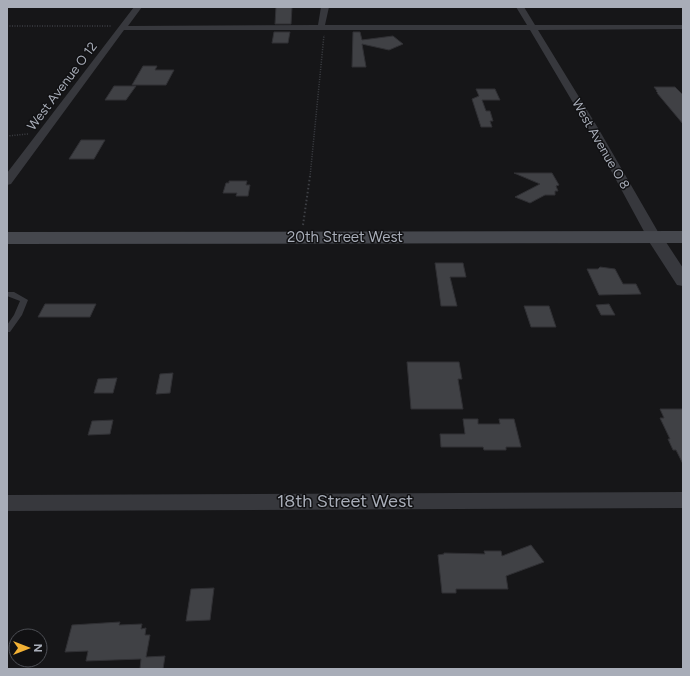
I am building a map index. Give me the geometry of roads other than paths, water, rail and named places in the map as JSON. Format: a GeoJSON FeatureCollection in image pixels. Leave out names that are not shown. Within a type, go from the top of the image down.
{"type":"FeatureCollection","features":[{"type":"Feature","properties":{"kind":"main road","name":"20th Street West"},"geometry":{"type":"LineString","coordinates":[[7,238],[683,237]]}},
{"type":"Feature","properties":{"kind":"street","name":"West Avenue O 12"},"geometry":{"type":"LineString","coordinates":[[7,181],[138,7]]}},
{"type":"Feature","properties":{"kind":"street"},"geometry":{"type":"LineString","coordinates":[[324,7],[326,28]]}},
{"type":"Feature","properties":{"kind":"street","name":"West Avenue O 8"},"geometry":{"type":"LineString","coordinates":[[520,7],[593,128],[654,237],[683,281]]}},
{"type":"Feature","properties":{"kind":"street"},"geometry":{"type":"LineString","coordinates":[[124,27],[326,28],[683,26]]}},
{"type":"Feature","properties":{"kind":"street","name":"18th Street West"},"geometry":{"type":"LineString","coordinates":[[7,503],[683,500]]}},
{"type":"Feature","properties":{"kind":"lane"},"geometry":{"type":"LineString","coordinates":[[7,294],[11,294],[24,300],[18,315],[7,330]]}}]}
